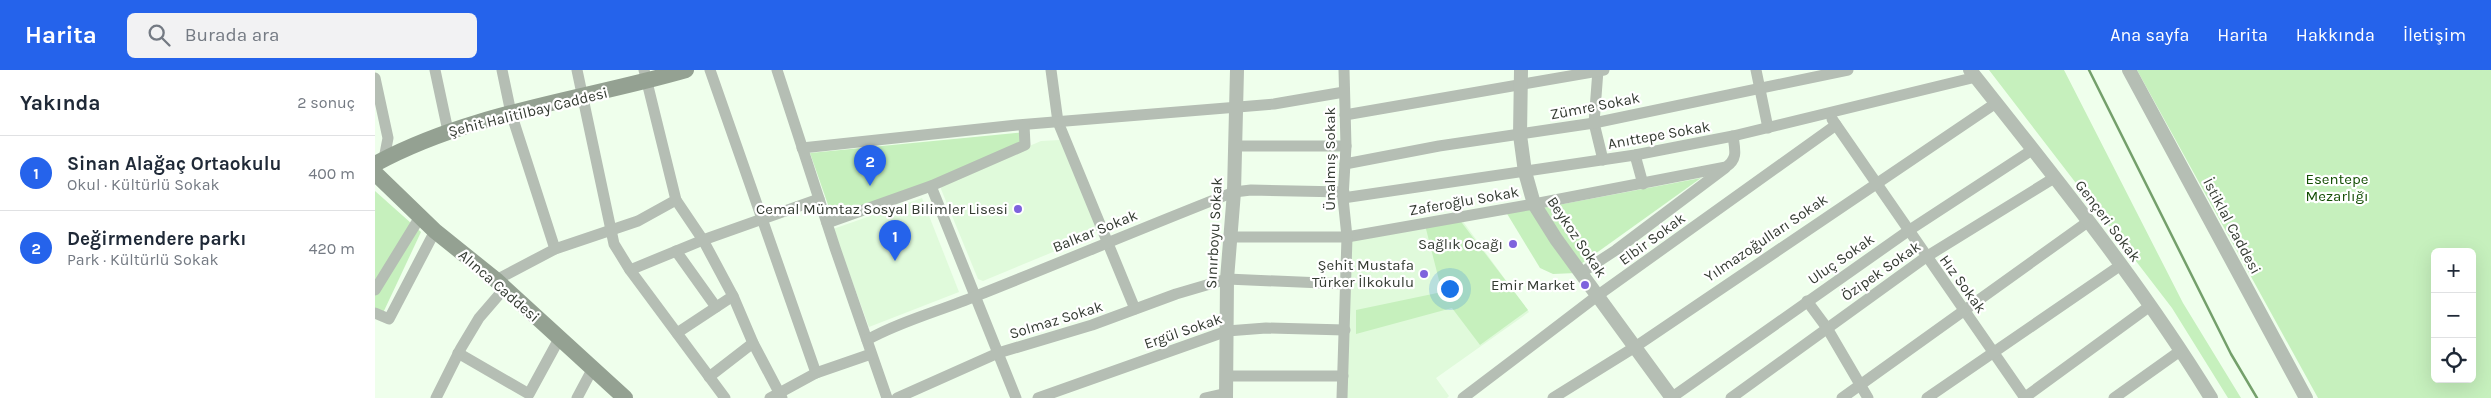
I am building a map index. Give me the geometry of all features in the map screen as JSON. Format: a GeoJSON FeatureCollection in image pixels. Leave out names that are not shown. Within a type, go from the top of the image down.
{"type":"FeatureCollection","features":[{"type":"Feature","properties":{"kind":"main road","name":"Şehit Halitilbay Caddesi"},"geometry":{"type":"LineString","coordinates":[[380,162],[448,132],[511,113],[584,96],[646,76],[686,70]]}},
{"type":"Feature","properties":{"kind":"main road","name":"Alınca Caddesi"},"geometry":{"type":"LineString","coordinates":[[375,173],[435,232],[500,285],[625,398]]}},
{"type":"Feature","properties":{"kind":"street"},"geometry":{"type":"LineString","coordinates":[[435,70],[448,132]]}},
{"type":"Feature","properties":{"kind":"street"},"geometry":{"type":"LineString","coordinates":[[502,70],[511,113],[555,249]]}},
{"type":"Feature","properties":{"kind":"street"},"geometry":{"type":"LineString","coordinates":[[577,70],[614,244],[630,270],[725,398]]}},
{"type":"Feature","properties":{"kind":"street"},"geometry":{"type":"LineString","coordinates":[[710,70],[816,373]]}},
{"type":"Feature","properties":{"kind":"street"},"geometry":{"type":"LineString","coordinates":[[777,70],[887,398]]}},
{"type":"Feature","properties":{"kind":"street"},"geometry":{"type":"LineString","coordinates":[[1051,70],[1058,122],[1109,241],[1135,309]]}},
{"type":"Feature","properties":{"kind":"street","name":"Sınırboyu Sokak"},"geometry":{"type":"LineString","coordinates":[[1226,395],[1228,376],[1227,279],[1233,192],[1237,70]]}},
{"type":"Feature","properties":{"kind":"street","name":"Ünalmış Sokak"},"geometry":{"type":"LineString","coordinates":[[1343,398],[1347,236],[1343,195],[1346,146],[1344,70]]}},
{"type":"Feature","properties":{"kind":"street","name":"Beykoz Sokak"},"geometry":{"type":"LineString","coordinates":[[1521,70],[1520,135],[1525,172],[1534,204],[1597,296],[1672,398]]}},
{"type":"Feature","properties":{"kind":"street"},"geometry":{"type":"LineString","coordinates":[[1345,115],[1522,86],[1600,70],[1594,123],[1603,160]]}},
{"type":"Feature","properties":{"kind":"street"},"geometry":{"type":"LineString","coordinates":[[1756,70],[1768,128]]}},
{"type":"Feature","properties":{"kind":"street","name":"Zümre Sokak"},"geometry":{"type":"LineString","coordinates":[[1345,164],[1439,146],[1594,123],[1848,70]]}},
{"type":"Feature","properties":{"kind":"street","name":"İstiklal Caddesi"},"geometry":{"type":"LineString","coordinates":[[2129,70],[2306,398]]}},
{"type":"Feature","properties":{"kind":"street","name":"Gençeri Sokak"},"geometry":{"type":"LineString","coordinates":[[1973,73],[2089,221],[2150,306],[2209,397]]}},
{"type":"Feature","properties":{"kind":"street","name":"Anıttepe Sokak"},"geometry":{"type":"LineString","coordinates":[[1343,195],[1635,156],[1768,128],[1973,73]]}},
{"type":"Feature","properties":{"kind":"street"},"geometry":{"type":"LineString","coordinates":[[646,76],[676,200],[703,240],[733,296],[777,396],[816,373],[871,354]]}},
{"type":"Feature","properties":{"kind":"street"},"geometry":{"type":"LineString","coordinates":[[375,78],[388,138],[380,162]]}},
{"type":"Feature","properties":{"kind":"street"},"geometry":{"type":"LineString","coordinates":[[802,148],[1024,125],[1274,104],[1344,92]]}},
{"type":"Feature","properties":{"kind":"street","name":"Yılmazoğulları Sokak"},"geometry":{"type":"LineString","coordinates":[[1553,398],[1635,347],[1996,103]]}},
{"type":"Feature","properties":{"kind":"street","name":"Hız Sokak"},"geometry":{"type":"LineString","coordinates":[[1828,113],[2024,398]]}},
{"type":"Feature","properties":{"kind":"street"},"geometry":{"type":"LineString","coordinates":[[827,223],[931,186],[1025,144],[1024,125]]}},
{"type":"Feature","properties":{"kind":"street","name":"Elbir Sokak"},"geometry":{"type":"LineString","coordinates":[[1463,398],[1597,296],[1836,125]]}},
{"type":"Feature","properties":{"kind":"street"},"geometry":{"type":"LineString","coordinates":[[1581,273],[1673,209],[1733,162],[1735,158],[1733,136]]}},
{"type":"Feature","properties":{"kind":"street"},"geometry":{"type":"LineString","coordinates":[[1235,146],[1346,146]]}},
{"type":"Feature","properties":{"kind":"street","name":"Uluç Sokak"},"geometry":{"type":"LineString","coordinates":[[1672,398],[1908,231],[2032,150]]}},
{"type":"Feature","properties":{"kind":"street"},"geometry":{"type":"LineString","coordinates":[[1635,156],[1643,184]]}},
{"type":"Feature","properties":{"kind":"street","name":"Zaferoğlu Sokak"},"geometry":{"type":"LineString","coordinates":[[1229,237],[1347,236],[1534,204],[1726,167]]}},
{"type":"Feature","properties":{"kind":"street","name":"Özipek Sokak"},"geometry":{"type":"LineString","coordinates":[[1731,398],[1926,257],[2054,178]]}},
{"type":"Feature","properties":{"kind":"street"},"geometry":{"type":"LineString","coordinates":[[931,186],[1016,398]]}},
{"type":"Feature","properties":{"kind":"street","name":"Balkar Sokak"},"geometry":{"type":"LineString","coordinates":[[867,340],[884,330],[976,297],[1109,241],[1233,192],[1251,190],[1343,195]]}},
{"type":"Feature","properties":{"kind":"street"},"geometry":{"type":"LineString","coordinates":[[630,270],[703,240],[819,199]]}},
{"type":"Feature","properties":{"kind":"street"},"geometry":{"type":"LineString","coordinates":[[436,398],[458,353],[500,285],[555,249],[638,220],[676,200]]}},
{"type":"Feature","properties":{"kind":"street"},"geometry":{"type":"LineString","coordinates":[[375,290],[420,217]]}},
{"type":"Feature","properties":{"kind":"street"},"geometry":{"type":"LineString","coordinates":[[1842,398],[2089,221]]}},
{"type":"Feature","properties":{"kind":"street"},"geometry":{"type":"LineString","coordinates":[[375,312],[389,319],[435,232]]}},
{"type":"Feature","properties":{"kind":"street"},"geometry":{"type":"LineString","coordinates":[[676,251],[716,307]]}},
{"type":"Feature","properties":{"kind":"street"},"geometry":{"type":"LineString","coordinates":[[1927,398],[2121,265]]}},
{"type":"Feature","properties":{"kind":"street"},"geometry":{"type":"LineString","coordinates":[[1227,279],[1346,284]]}},
{"type":"Feature","properties":{"kind":"street","name":"Solmaz Sokak"},"geometry":{"type":"LineString","coordinates":[[897,398],[998,353],[1092,326],[1135,309],[1227,279]]}},
{"type":"Feature","properties":{"kind":"street"},"geometry":{"type":"LineString","coordinates":[[677,333],[733,296]]}},
{"type":"Feature","properties":{"kind":"street"},"geometry":{"type":"LineString","coordinates":[[1807,301],[1827,328],[1868,398]]}},
{"type":"Feature","properties":{"kind":"street"},"geometry":{"type":"LineString","coordinates":[[2024,398],[2150,306]]}},
{"type":"Feature","properties":{"kind":"street","name":"Ergül Sokak"},"geometry":{"type":"LineString","coordinates":[[1038,398],[1227,331],[1266,328],[1345,330]]}},
{"type":"Feature","properties":{"kind":"street"},"geometry":{"type":"LineString","coordinates":[[458,353],[528,396],[559,338]]}},
{"type":"Feature","properties":{"kind":"street"},"geometry":{"type":"LineString","coordinates":[[709,377],[753,343]]}},
{"type":"Feature","properties":{"kind":"street"},"geometry":{"type":"LineString","coordinates":[[2114,398],[2180,351]]}},
{"type":"Feature","properties":{"kind":"street"},"geometry":{"type":"LineString","coordinates":[[577,398],[593,368]]}},
{"type":"Feature","properties":{"kind":"street"},"geometry":{"type":"LineString","coordinates":[[1228,376],[1343,376]]}},
{"type":"Feature","properties":{"kind":"street"},"geometry":{"type":"LineString","coordinates":[[1205,398],[1226,395]]}},
{"type":"Feature","properties":{"kind":"shaded area","name":"Cemal Mümtaz Sosyal Bilimler Lisesi"},"geometry":{"type":"Polygon","coordinates":[[[1060,140],[1097,229],[1094,235],[983,281],[978,279],[941,189],[942,184],[1041,141],[1060,140]]]}},
{"type":"Feature","properties":{"kind":"shaded area"},"geometry":{"type":"Polygon","coordinates":[[[922,198],[959,292],[869,327],[833,229],[922,198]]]}},
{"type":"Feature","properties":{"kind":"shaded area","name":"Şehit Mustafa Türker İlkokulu"},"geometry":{"type":"Polygon","coordinates":[[[1459,216],[1529,312],[1436,378],[1449,396],[1447,398],[1345,398],[1347,237],[1459,216]]]}},
{"type":"Feature","properties":{"kind":"green space"},"geometry":{"type":"Polygon","coordinates":[[[1989,70],[2064,70],[2183,303],[2241,398],[2228,398],[2172,308],[1989,70]]]}},
{"type":"Feature","properties":{"kind":"green space","name":"Esentepe Mezarlığı"},"geometry":{"type":"Polygon","coordinates":[[[2137,70],[2491,70],[2491,398],[2318,398],[2137,70]]]}},
{"type":"Feature","properties":{"kind":"green space"},"geometry":{"type":"Polygon","coordinates":[[[1026,132],[1026,145],[833,219],[810,153],[1026,132]]]}},
{"type":"Feature","properties":{"kind":"green space"},"geometry":{"type":"Polygon","coordinates":[[[1701,178],[1581,264],[1542,208],[1701,178]]]}},
{"type":"Feature","properties":{"kind":"green space"},"geometry":{"type":"Polygon","coordinates":[[[375,191],[421,232],[383,313],[375,310],[375,191]]]}},
{"type":"Feature","properties":{"kind":"green space"},"geometry":{"type":"Polygon","coordinates":[[[1536,207],[1576,273],[1553,274],[1540,268],[1506,212],[1536,207]]]}},
{"type":"Feature","properties":{"kind":"green space"},"geometry":{"type":"Polygon","coordinates":[[[1459,219],[1528,310],[1480,345],[1452,308],[1356,334],[1356,310],[1442,292],[1425,225],[1459,219]]]}},
{"type":"Feature","properties":{"kind":"waterway"},"geometry":{"type":"LineString","coordinates":[[2089,70],[2231,354],[2257,398]]}},
{"type":"Feature","properties":{"kind":"place","name":"Değirmendere parkı"},"geometry":{"type":"Point","coordinates":[870,186]}},
{"type":"Feature","properties":{"kind":"place","name":"Cemal Mümtaz Sosyal Bilimler Lisesi"},"geometry":{"type":"Point","coordinates":[1018,209]}},
{"type":"Feature","properties":{"kind":"place","name":"Sağlık Ocağı"},"geometry":{"type":"Point","coordinates":[1513,244]}},
{"type":"Feature","properties":{"kind":"place","name":"Sinan Alağaç Ortaokulu"},"geometry":{"type":"Point","coordinates":[895,261]}},
{"type":"Feature","properties":{"kind":"place","name":"Şehit Mustafa Türker İlkokulu"},"geometry":{"type":"Point","coordinates":[1424,274]}},
{"type":"Feature","properties":{"kind":"place","name":"Emir Market"},"geometry":{"type":"Point","coordinates":[1585,285]}}]}
